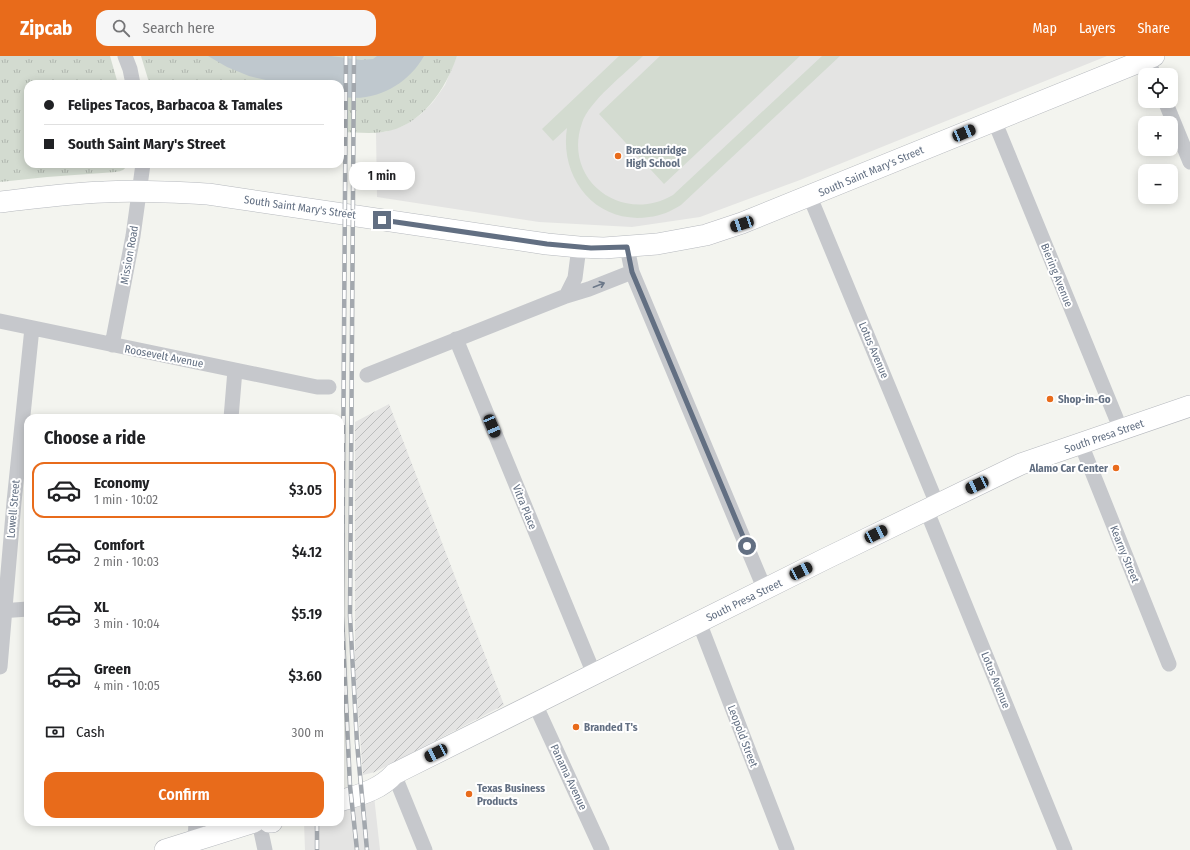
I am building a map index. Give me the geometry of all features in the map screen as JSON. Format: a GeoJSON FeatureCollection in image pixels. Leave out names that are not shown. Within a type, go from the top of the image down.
{"type":"FeatureCollection","features":[{"type":"Feature","properties":{"kind":"main road","name":"South Saint Mary's Street"},"geometry":{"type":"LineString","coordinates":[[140,191],[215,195],[520,240],[579,247],[604,248],[657,244],[706,235],[742,224],[994,120],[1152,63]]}},
{"type":"Feature","properties":{"kind":"main road"},"geometry":{"type":"LineString","coordinates":[[0,202],[60,195],[140,191]]}},
{"type":"Feature","properties":{"kind":"main road","name":"South Presa Street"},"geometry":{"type":"LineString","coordinates":[[344,800],[387,783],[394,774],[932,506],[1021,464],[1190,406]]}},
{"type":"Feature","properties":{"kind":"main road","name":"South Presa Street"},"geometry":{"type":"LineString","coordinates":[[344,789],[385,774],[394,774]]}},
{"type":"Feature","properties":{"kind":"main road"},"geometry":{"type":"LineString","coordinates":[[165,850],[196,831],[228,826]]}},
{"type":"Feature","properties":{"kind":"street"},"geometry":{"type":"LineString","coordinates":[[125,56],[132,80]]}},
{"type":"Feature","properties":{"kind":"street"},"geometry":{"type":"LineString","coordinates":[[1168,108],[1190,162]]}},
{"type":"Feature","properties":{"kind":"street","name":"Biering Avenue"},"geometry":{"type":"LineString","coordinates":[[994,120],[1121,430]]}},
{"type":"Feature","properties":{"kind":"street","name":"Mission Road"},"geometry":{"type":"LineString","coordinates":[[112,346],[133,236],[143,168]]}},
{"type":"Feature","properties":{"kind":"street","name":"Lotus Avenue"},"geometry":{"type":"LineString","coordinates":[[810,197],[932,506],[1065,850]]}},
{"type":"Feature","properties":{"kind":"street"},"geometry":{"type":"LineString","coordinates":[[566,296],[575,278],[579,247]]}},
{"type":"Feature","properties":{"kind":"street"},"geometry":{"type":"LineString","coordinates":[[627,247],[632,272],[765,590]]}},
{"type":"Feature","properties":{"kind":"street"},"geometry":{"type":"LineString","coordinates":[[367,375],[566,296],[589,289],[632,272]]}},
{"type":"Feature","properties":{"kind":"street","name":"Roosevelt Avenue"},"geometry":{"type":"LineString","coordinates":[[0,321],[112,346],[317,387],[329,387]]}},
{"type":"Feature","properties":{"kind":"street","name":"Lowell Street"},"geometry":{"type":"LineString","coordinates":[[0,667],[2,611],[32,328]]}},
{"type":"Feature","properties":{"kind":"street","name":"Vitra Place"},"geometry":{"type":"LineString","coordinates":[[456,339],[594,674]]}},
{"type":"Feature","properties":{"kind":"street"},"geometry":{"type":"LineString","coordinates":[[231,414],[235,370]]}},
{"type":"Feature","properties":{"kind":"street","name":"Kearny Street"},"geometry":{"type":"LineString","coordinates":[[1081,444],[1169,664]]}},
{"type":"Feature","properties":{"kind":"street"},"geometry":{"type":"LineString","coordinates":[[2,611],[24,609]]}},
{"type":"Feature","properties":{"kind":"street","name":"Leopold Street"},"geometry":{"type":"LineString","coordinates":[[699,622],[787,850]]}},
{"type":"Feature","properties":{"kind":"street","name":"Panama Avenue"},"geometry":{"type":"LineString","coordinates":[[535,704],[602,850]]}},
{"type":"Feature","properties":{"kind":"street"},"geometry":{"type":"LineString","coordinates":[[394,774],[425,850]]}},
{"type":"Feature","properties":{"kind":"street"},"geometry":{"type":"LineString","coordinates":[[260,826],[265,850]]}},
{"type":"Feature","properties":{"kind":"shaded area"},"geometry":{"type":"Polygon","coordinates":[[[208,56],[331,56],[361,60],[373,59],[377,56],[424,56],[409,76],[399,84],[377,95],[352,98],[344,97],[344,80],[266,80],[249,76],[227,67],[208,56]]]}},
{"type":"Feature","properties":{"kind":"shaded area","name":"Brackenridge High School"},"geometry":{"type":"Polygon","coordinates":[[[457,56],[1107,56],[800,180],[700,217],[632,227],[539,222],[377,197],[376,132],[385,132],[403,126],[420,115],[433,102],[445,85],[457,56]]]}},
{"type":"Feature","properties":{"kind":"shaded area"},"geometry":{"type":"Polygon","coordinates":[[[389,404],[504,705],[375,772],[363,775],[355,669],[355,422],[389,404]]]}},
{"type":"Feature","properties":{"kind":"shaded area"},"geometry":{"type":"Polygon","coordinates":[[[374,796],[380,850],[305,850],[304,826],[344,826],[344,807],[374,796]]]}},
{"type":"Feature","properties":{"kind":"green space"},"geometry":{"type":"Polygon","coordinates":[[[0,56],[110,56],[117,80],[24,80],[24,168],[125,168],[124,169],[116,172],[0,182],[0,56]]]}},
{"type":"Feature","properties":{"kind":"green space"},"geometry":{"type":"Polygon","coordinates":[[[141,56],[457,56],[446,81],[430,104],[409,123],[397,129],[383,132],[344,132],[344,80],[148,79],[141,56]]]}},
{"type":"Feature","properties":{"kind":"green space"},"geometry":{"type":"Polygon","coordinates":[[[619,56],[643,56],[592,106],[582,123],[578,144],[581,163],[589,179],[601,192],[617,200],[634,204],[654,203],[673,195],[822,56],[840,56],[681,205],[658,216],[630,218],[613,214],[598,206],[585,194],[575,180],[569,164],[566,147],[567,128],[553,141],[542,129],[619,56]]]}},
{"type":"Feature","properties":{"kind":"green space"},"geometry":{"type":"Polygon","coordinates":[[[660,56],[800,56],[664,184],[599,114],[660,56]]]}},
{"type":"Feature","properties":{"kind":"railway"},"geometry":{"type":"LineString","coordinates":[[343,414],[346,56]]}},
{"type":"Feature","properties":{"kind":"railway"},"geometry":{"type":"LineString","coordinates":[[354,56],[350,616],[357,743],[367,850]]}},
{"type":"Feature","properties":{"kind":"railway"},"geometry":{"type":"LineString","coordinates":[[344,658],[350,786],[357,850]]}},
{"type":"Feature","properties":{"kind":"railway"},"geometry":{"type":"LineString","coordinates":[[317,826],[317,850]]}},
{"type":"Feature","properties":{"kind":"place","name":"Brackenridge High School"},"geometry":{"type":"Point","coordinates":[618,156]}},
{"type":"Feature","properties":{"kind":"place","name":"Shop-in-Go"},"geometry":{"type":"Point","coordinates":[1050,399]}},
{"type":"Feature","properties":{"kind":"place","name":"Alamo Car Center"},"geometry":{"type":"Point","coordinates":[1116,468]}},
{"type":"Feature","properties":{"kind":"place","name":"Branded T's"},"geometry":{"type":"Point","coordinates":[576,727]}},
{"type":"Feature","properties":{"kind":"place","name":"Texas Business Products"},"geometry":{"type":"Point","coordinates":[469,794]}},
{"type":"Feature","properties":{"kind":"route"},"geometry":{"type":"LineString","coordinates":[[382,220],[547,244],[591,248],[627,247],[632,272],[747,546]]}}]}
